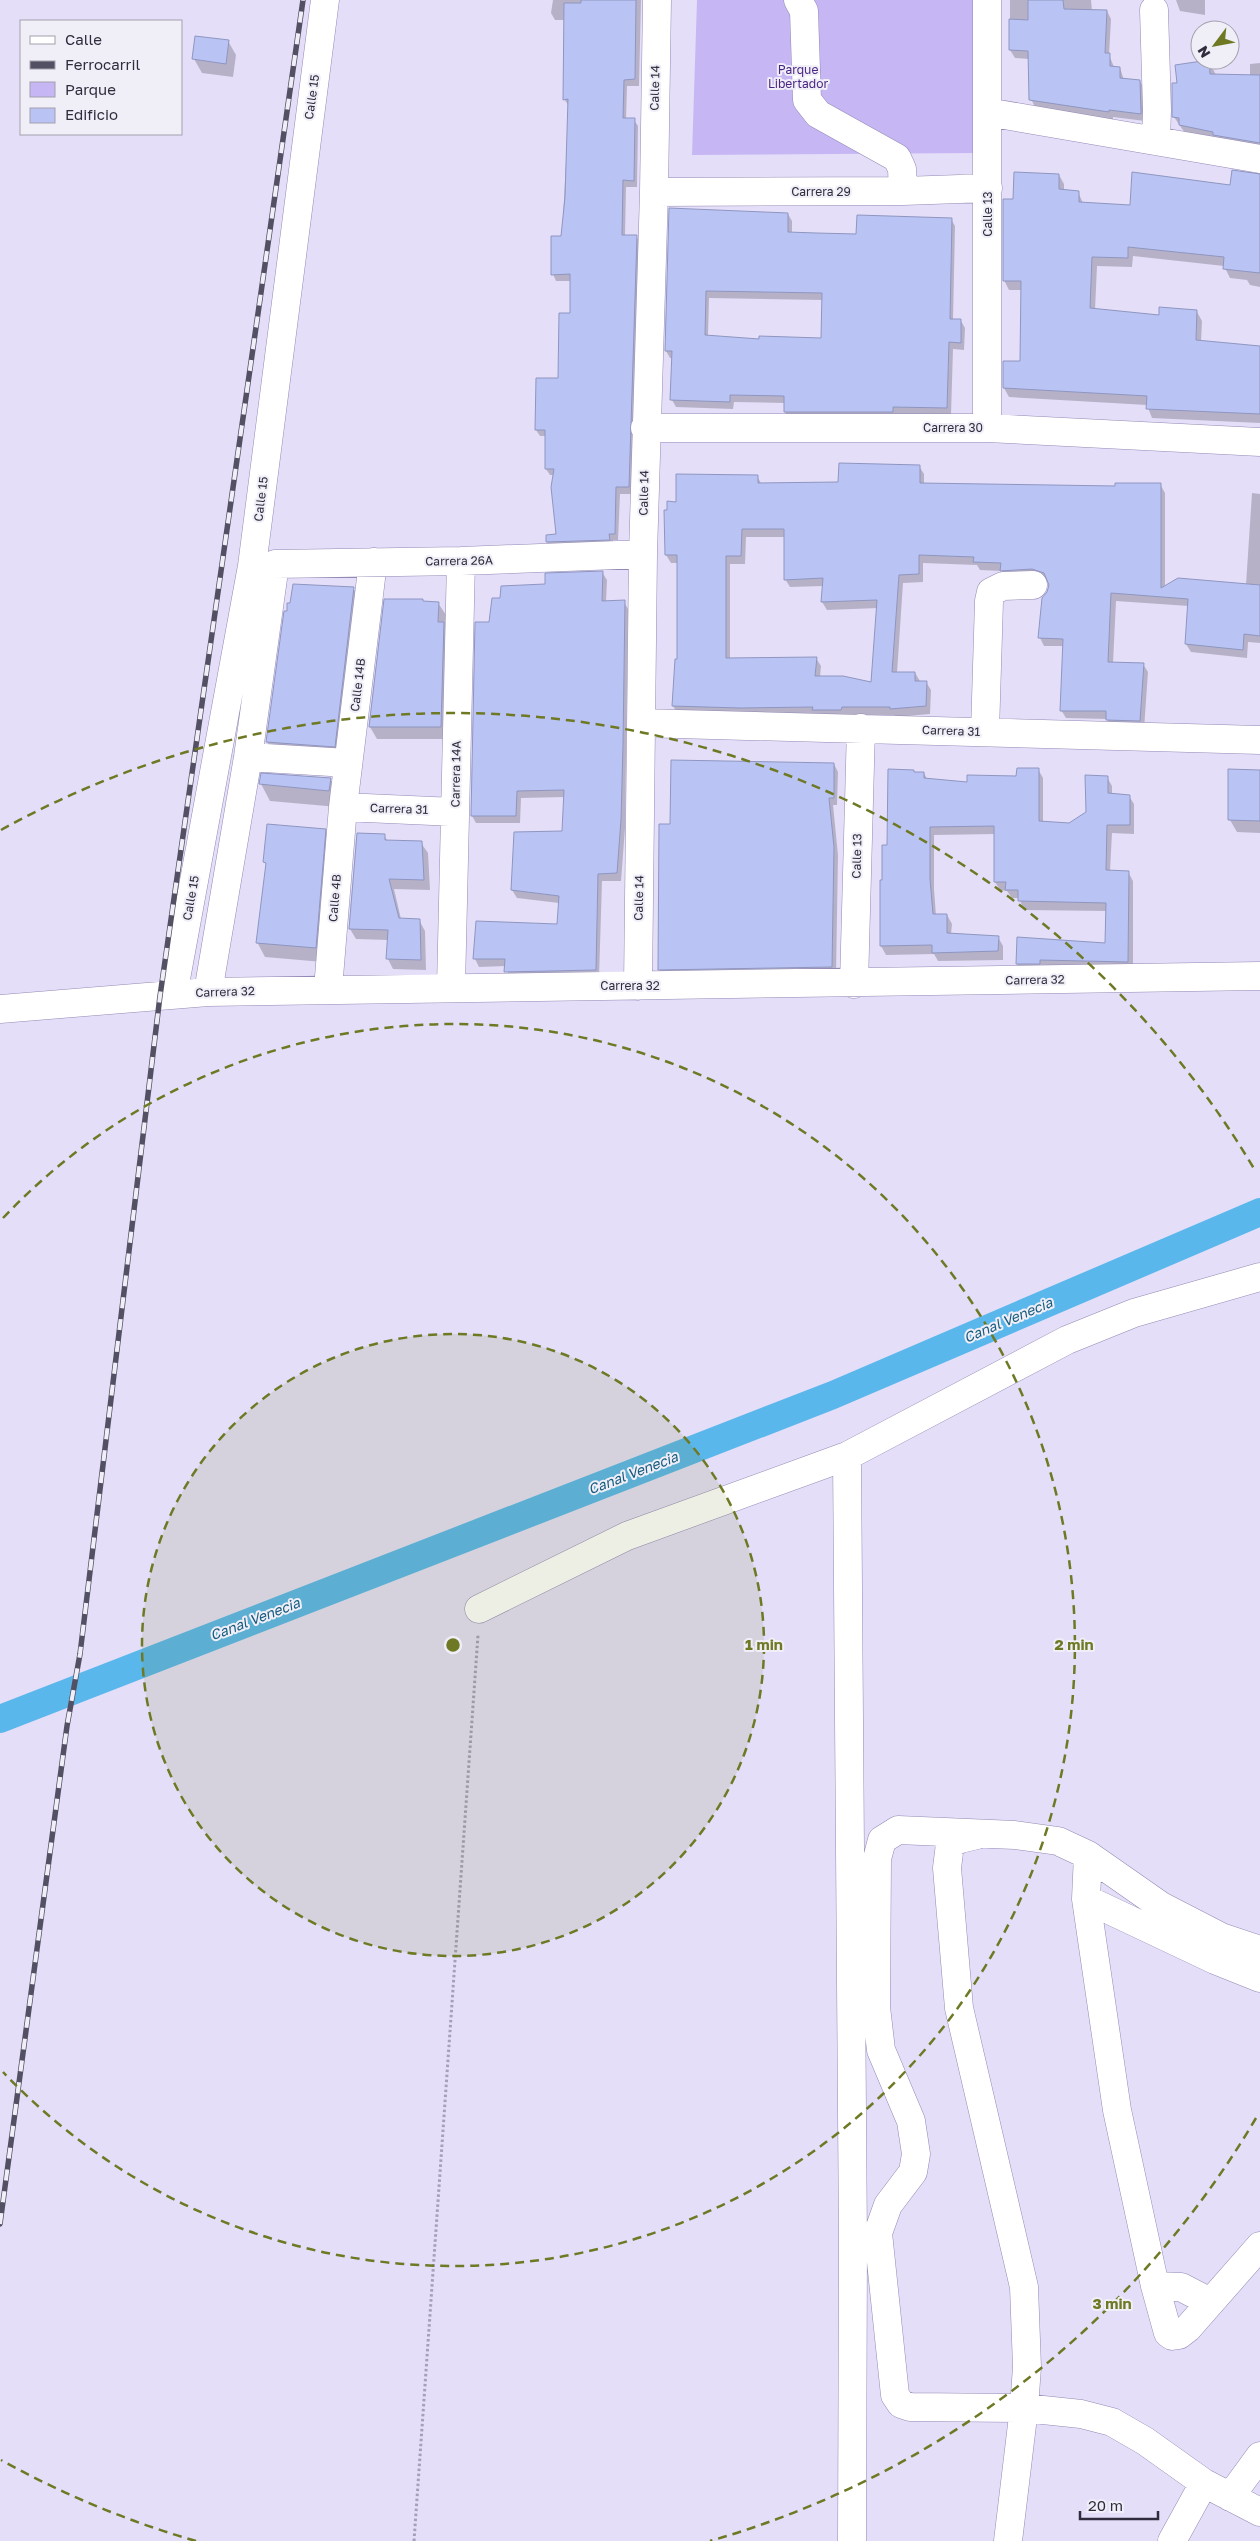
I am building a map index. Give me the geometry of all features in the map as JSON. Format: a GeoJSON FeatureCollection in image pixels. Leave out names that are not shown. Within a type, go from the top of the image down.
{"type":"FeatureCollection","features":[{"type":"Feature","properties":{"kind":"street","name":"Calle 15"},"geometry":{"type":"LineString","coordinates":[[173,995],[252,566],[326,0]]}},
{"type":"Feature","properties":{"kind":"street","name":"Calle 14"},"geometry":{"type":"LineString","coordinates":[[638,986],[645,428],[654,192],[656,0]]}},
{"type":"Feature","properties":{"kind":"street"},"geometry":{"type":"LineString","coordinates":[[798,0],[804,11],[807,100],[818,114],[897,158],[902,169],[903,191]]}},
{"type":"Feature","properties":{"kind":"street","name":"Calle 13"},"geometry":{"type":"LineString","coordinates":[[987,0],[987,428]]}},
{"type":"Feature","properties":{"kind":"street"},"geometry":{"type":"LineString","coordinates":[[1154,10],[1156,141]]}},
{"type":"Feature","properties":{"kind":"street"},"geometry":{"type":"LineString","coordinates":[[987,112],[1260,159]]}},
{"type":"Feature","properties":{"kind":"street","name":"Carrera 29"},"geometry":{"type":"LineString","coordinates":[[654,192],[903,191],[988,188]]}},
{"type":"Feature","properties":{"kind":"street","name":"Carrera 30"},"geometry":{"type":"LineString","coordinates":[[645,428],[987,428],[1260,442]]}},
{"type":"Feature","properties":{"kind":"street","name":"Carrera 26A"},"geometry":{"type":"LineString","coordinates":[[248,757],[275,564],[461,561],[643,554]]}},
{"type":"Feature","properties":{"kind":"street","name":"Carrera 14A"},"geometry":{"type":"LineString","coordinates":[[451,987],[461,561]]}},
{"type":"Feature","properties":{"kind":"street","name":"Calle 14B"},"geometry":{"type":"LineString","coordinates":[[343,807],[373,562]]}},
{"type":"Feature","properties":{"kind":"street"},"geometry":{"type":"LineString","coordinates":[[985,732],[989,601],[992,592],[1003,586],[1033,585]]}},
{"type":"Feature","properties":{"kind":"street","name":"Carrera 31"},"geometry":{"type":"LineString","coordinates":[[641,723],[1260,740]]}},
{"type":"Feature","properties":{"kind":"street","name":"Calle 13"},"geometry":{"type":"LineString","coordinates":[[854,984],[861,728]]}},
{"type":"Feature","properties":{"kind":"street"},"geometry":{"type":"LineString","coordinates":[[208,992],[248,757],[348,763]]}},
{"type":"Feature","properties":{"kind":"street","name":"Carrera 31"},"geometry":{"type":"LineString","coordinates":[[343,807],[455,812]]}},
{"type":"Feature","properties":{"kind":"street","name":"Calle 4B"},"geometry":{"type":"LineString","coordinates":[[328,989],[343,807]]}},
{"type":"Feature","properties":{"kind":"street","name":"Carrera 32"},"geometry":{"type":"LineString","coordinates":[[0,1010],[208,992],[451,987],[854,984],[1260,976]]}},
{"type":"Feature","properties":{"kind":"street"},"geometry":{"type":"LineString","coordinates":[[479,1609],[627,1536],[847,1456],[1067,1340],[1134,1313],[1260,1277]]}},
{"type":"Feature","properties":{"kind":"street"},"geometry":{"type":"LineString","coordinates":[[847,1456],[853,2244],[852,2541]]}},
{"type":"Feature","properties":{"kind":"street"},"geometry":{"type":"LineString","coordinates":[[1260,1950],[1221,1937],[1161,1906],[1088,1855],[1058,1841],[1015,1835],[977,1835],[898,1830],[882,1840],[877,1859],[876,2007],[881,2050],[912,2121],[916,2154],[913,2172],[888,2205],[878,2233],[895,2395],[901,2404],[910,2407],[1024,2408],[1081,2414],[1112,2422],[1145,2441],[1204,2483],[1260,2512]]}},
{"type":"Feature","properties":{"kind":"street"},"geometry":{"type":"LineString","coordinates":[[977,1835],[960,1839],[950,1844],[947,1868],[959,2008],[1024,2287],[1027,2367],[1008,2541]]}},
{"type":"Feature","properties":{"kind":"street"},"geometry":{"type":"LineString","coordinates":[[1088,1855],[1086,1899],[1117,2110],[1155,2286],[1168,2333],[1172,2336],[1179,2335],[1188,2328],[1260,2246]]}},
{"type":"Feature","properties":{"kind":"street"},"geometry":{"type":"LineString","coordinates":[[1086,1899],[1214,1960],[1260,1978]]}},
{"type":"Feature","properties":{"kind":"street"},"geometry":{"type":"LineString","coordinates":[[1155,2286],[1181,2287],[1193,2291],[1210,2302]]}},
{"type":"Feature","properties":{"kind":"street"},"geometry":{"type":"LineString","coordinates":[[1230,2497],[1260,2456]]}},
{"type":"Feature","properties":{"kind":"street"},"geometry":{"type":"LineString","coordinates":[[1172,2541],[1204,2483]]}},
{"type":"Feature","properties":{"kind":"path"},"geometry":{"type":"LineString","coordinates":[[414,2541],[479,1609]]}},
{"type":"Feature","properties":{"kind":"green space","name":"Parque Libertador"},"geometry":{"type":"Polygon","coordinates":[[[697,0],[973,0],[976,153],[692,155],[697,0]]]}},
{"type":"Feature","properties":{"kind":"building"},"geometry":{"type":"Polygon","coordinates":[[[581,0],[636,0],[635,79],[624,80],[623,118],[635,118],[634,181],[623,180],[622,235],[637,235],[629,487],[616,487],[615,534],[609,534],[610,540],[546,542],[546,535],[556,534],[551,487],[554,469],[545,469],[545,430],[535,430],[536,378],[558,378],[559,313],[570,313],[570,274],[551,275],[551,236],[561,236],[565,197],[568,99],[563,100],[564,3],[581,3],[581,0]]]}},
{"type":"Feature","properties":{"kind":"building"},"geometry":{"type":"Polygon","coordinates":[[[1028,0],[1063,0],[1064,9],[1107,10],[1105,53],[1110,53],[1110,66],[1120,67],[1120,78],[1140,80],[1141,114],[1109,110],[1109,112],[1029,100],[1028,51],[1009,50],[1009,19],[1028,20],[1028,0]]]}},
{"type":"Feature","properties":{"kind":"building"},"geometry":{"type":"Polygon","coordinates":[[[195,36],[229,40],[226,64],[192,59],[195,36]]]}},
{"type":"Feature","properties":{"kind":"building"},"geometry":{"type":"Polygon","coordinates":[[[1190,63],[1190,70],[1210,70],[1210,74],[1260,75],[1260,143],[1213,135],[1213,132],[1179,125],[1179,118],[1172,117],[1172,83],[1177,83],[1175,65],[1190,63]]]}},
{"type":"Feature","properties":{"kind":"building"},"geometry":{"type":"Polygon","coordinates":[[[1232,170],[1260,174],[1260,273],[1223,269],[1224,257],[1128,247],[1128,258],[1092,257],[1090,308],[1159,315],[1159,307],[1197,310],[1196,340],[1260,346],[1260,414],[1146,409],[1147,396],[1003,388],[1003,361],[1020,361],[1021,281],[1003,281],[1003,199],[1013,199],[1014,172],[1059,174],[1059,189],[1079,191],[1079,202],[1130,205],[1132,172],[1230,185],[1232,170]]]}},
{"type":"Feature","properties":{"kind":"building"},"geometry":{"type":"Polygon","coordinates":[[[669,208],[788,213],[788,232],[816,233],[856,234],[857,215],[952,218],[950,319],[961,319],[961,343],[949,342],[947,408],[893,407],[893,412],[784,412],[784,396],[730,395],[730,402],[670,400],[672,351],[665,351],[669,208]],[[706,291],[705,335],[759,339],[759,336],[821,338],[822,293],[706,291]]]}},
{"type":"Feature","properties":{"kind":"building"},"geometry":{"type":"Polygon","coordinates":[[[839,463],[920,465],[920,483],[1115,486],[1115,483],[1161,483],[1161,588],[1178,578],[1260,585],[1260,636],[1244,634],[1243,650],[1185,644],[1188,599],[1111,593],[1108,662],[1144,663],[1140,721],[1106,720],[1106,711],[1060,711],[1063,639],[1038,638],[1042,598],[1047,592],[1049,585],[1044,573],[1032,569],[1000,571],[1001,563],[973,562],[974,557],[919,555],[919,574],[899,575],[892,672],[915,672],[915,681],[927,681],[926,706],[890,709],[890,707],[842,707],[841,710],[812,710],[813,707],[740,708],[672,706],[675,659],[677,659],[677,555],[665,555],[664,510],[667,510],[667,501],[676,502],[676,474],[758,475],[758,483],[838,482],[839,463]],[[742,529],[741,556],[726,556],[726,658],[817,657],[815,676],[843,676],[871,682],[877,600],[821,602],[823,578],[784,580],[784,529],[742,529]]]}},
{"type":"Feature","properties":{"kind":"building"},"geometry":{"type":"Polygon","coordinates":[[[603,571],[602,601],[625,600],[623,744],[621,820],[617,873],[598,874],[596,970],[504,972],[505,959],[473,959],[476,921],[557,924],[559,896],[511,890],[514,832],[562,831],[564,790],[517,791],[516,816],[471,816],[475,622],[489,622],[492,598],[500,598],[501,586],[545,584],[545,573],[603,571]]]}},
{"type":"Feature","properties":{"kind":"building"},"geometry":{"type":"Polygon","coordinates":[[[293,584],[354,587],[335,747],[266,742],[284,611],[287,611],[287,603],[290,603],[293,584]]]}},
{"type":"Feature","properties":{"kind":"building"},"geometry":{"type":"Polygon","coordinates":[[[384,599],[423,599],[423,601],[439,602],[438,622],[444,622],[441,727],[369,727],[384,599]]]}},
{"type":"Feature","properties":{"kind":"building"},"geometry":{"type":"Polygon","coordinates":[[[671,760],[834,763],[834,798],[829,798],[834,847],[832,967],[658,970],[659,824],[670,824],[671,760]]]}},
{"type":"Feature","properties":{"kind":"building"},"geometry":{"type":"Polygon","coordinates":[[[1017,768],[1039,768],[1039,821],[1069,823],[1086,812],[1085,775],[1108,776],[1108,793],[1130,795],[1130,825],[1107,825],[1106,870],[1129,871],[1128,962],[1040,960],[1040,964],[1016,964],[1017,937],[1105,943],[1106,903],[1018,901],[1018,890],[1005,890],[1006,882],[994,882],[994,826],[930,827],[930,879],[933,914],[947,914],[947,933],[999,936],[998,951],[932,953],[932,945],[880,946],[880,880],[882,880],[882,845],[887,845],[888,769],[914,770],[914,772],[924,772],[924,778],[967,782],[967,775],[1016,776],[1017,768]]]}},
{"type":"Feature","properties":{"kind":"building"},"geometry":{"type":"Polygon","coordinates":[[[1228,769],[1260,770],[1260,821],[1228,820],[1228,769]]]}},
{"type":"Feature","properties":{"kind":"building"},"geometry":{"type":"Polygon","coordinates":[[[261,773],[331,778],[329,791],[259,784],[261,773]]]}},
{"type":"Feature","properties":{"kind":"building"},"geometry":{"type":"Polygon","coordinates":[[[267,824],[326,829],[316,948],[256,943],[266,863],[263,862],[267,824]]]}},
{"type":"Feature","properties":{"kind":"building"},"geometry":{"type":"Polygon","coordinates":[[[357,833],[385,834],[385,840],[422,841],[424,880],[389,879],[399,918],[420,919],[421,960],[386,959],[388,930],[349,929],[357,833]]]}},
{"type":"Feature","properties":{"kind":"waterway","name":"Canal Venecia"},"geometry":{"type":"LineString","coordinates":[[0,1719],[833,1395],[1260,1212]]}},
{"type":"Feature","properties":{"kind":"railway"},"geometry":{"type":"LineString","coordinates":[[0,2224],[67,1726],[80,1654],[160,996],[303,0]]}}]}
